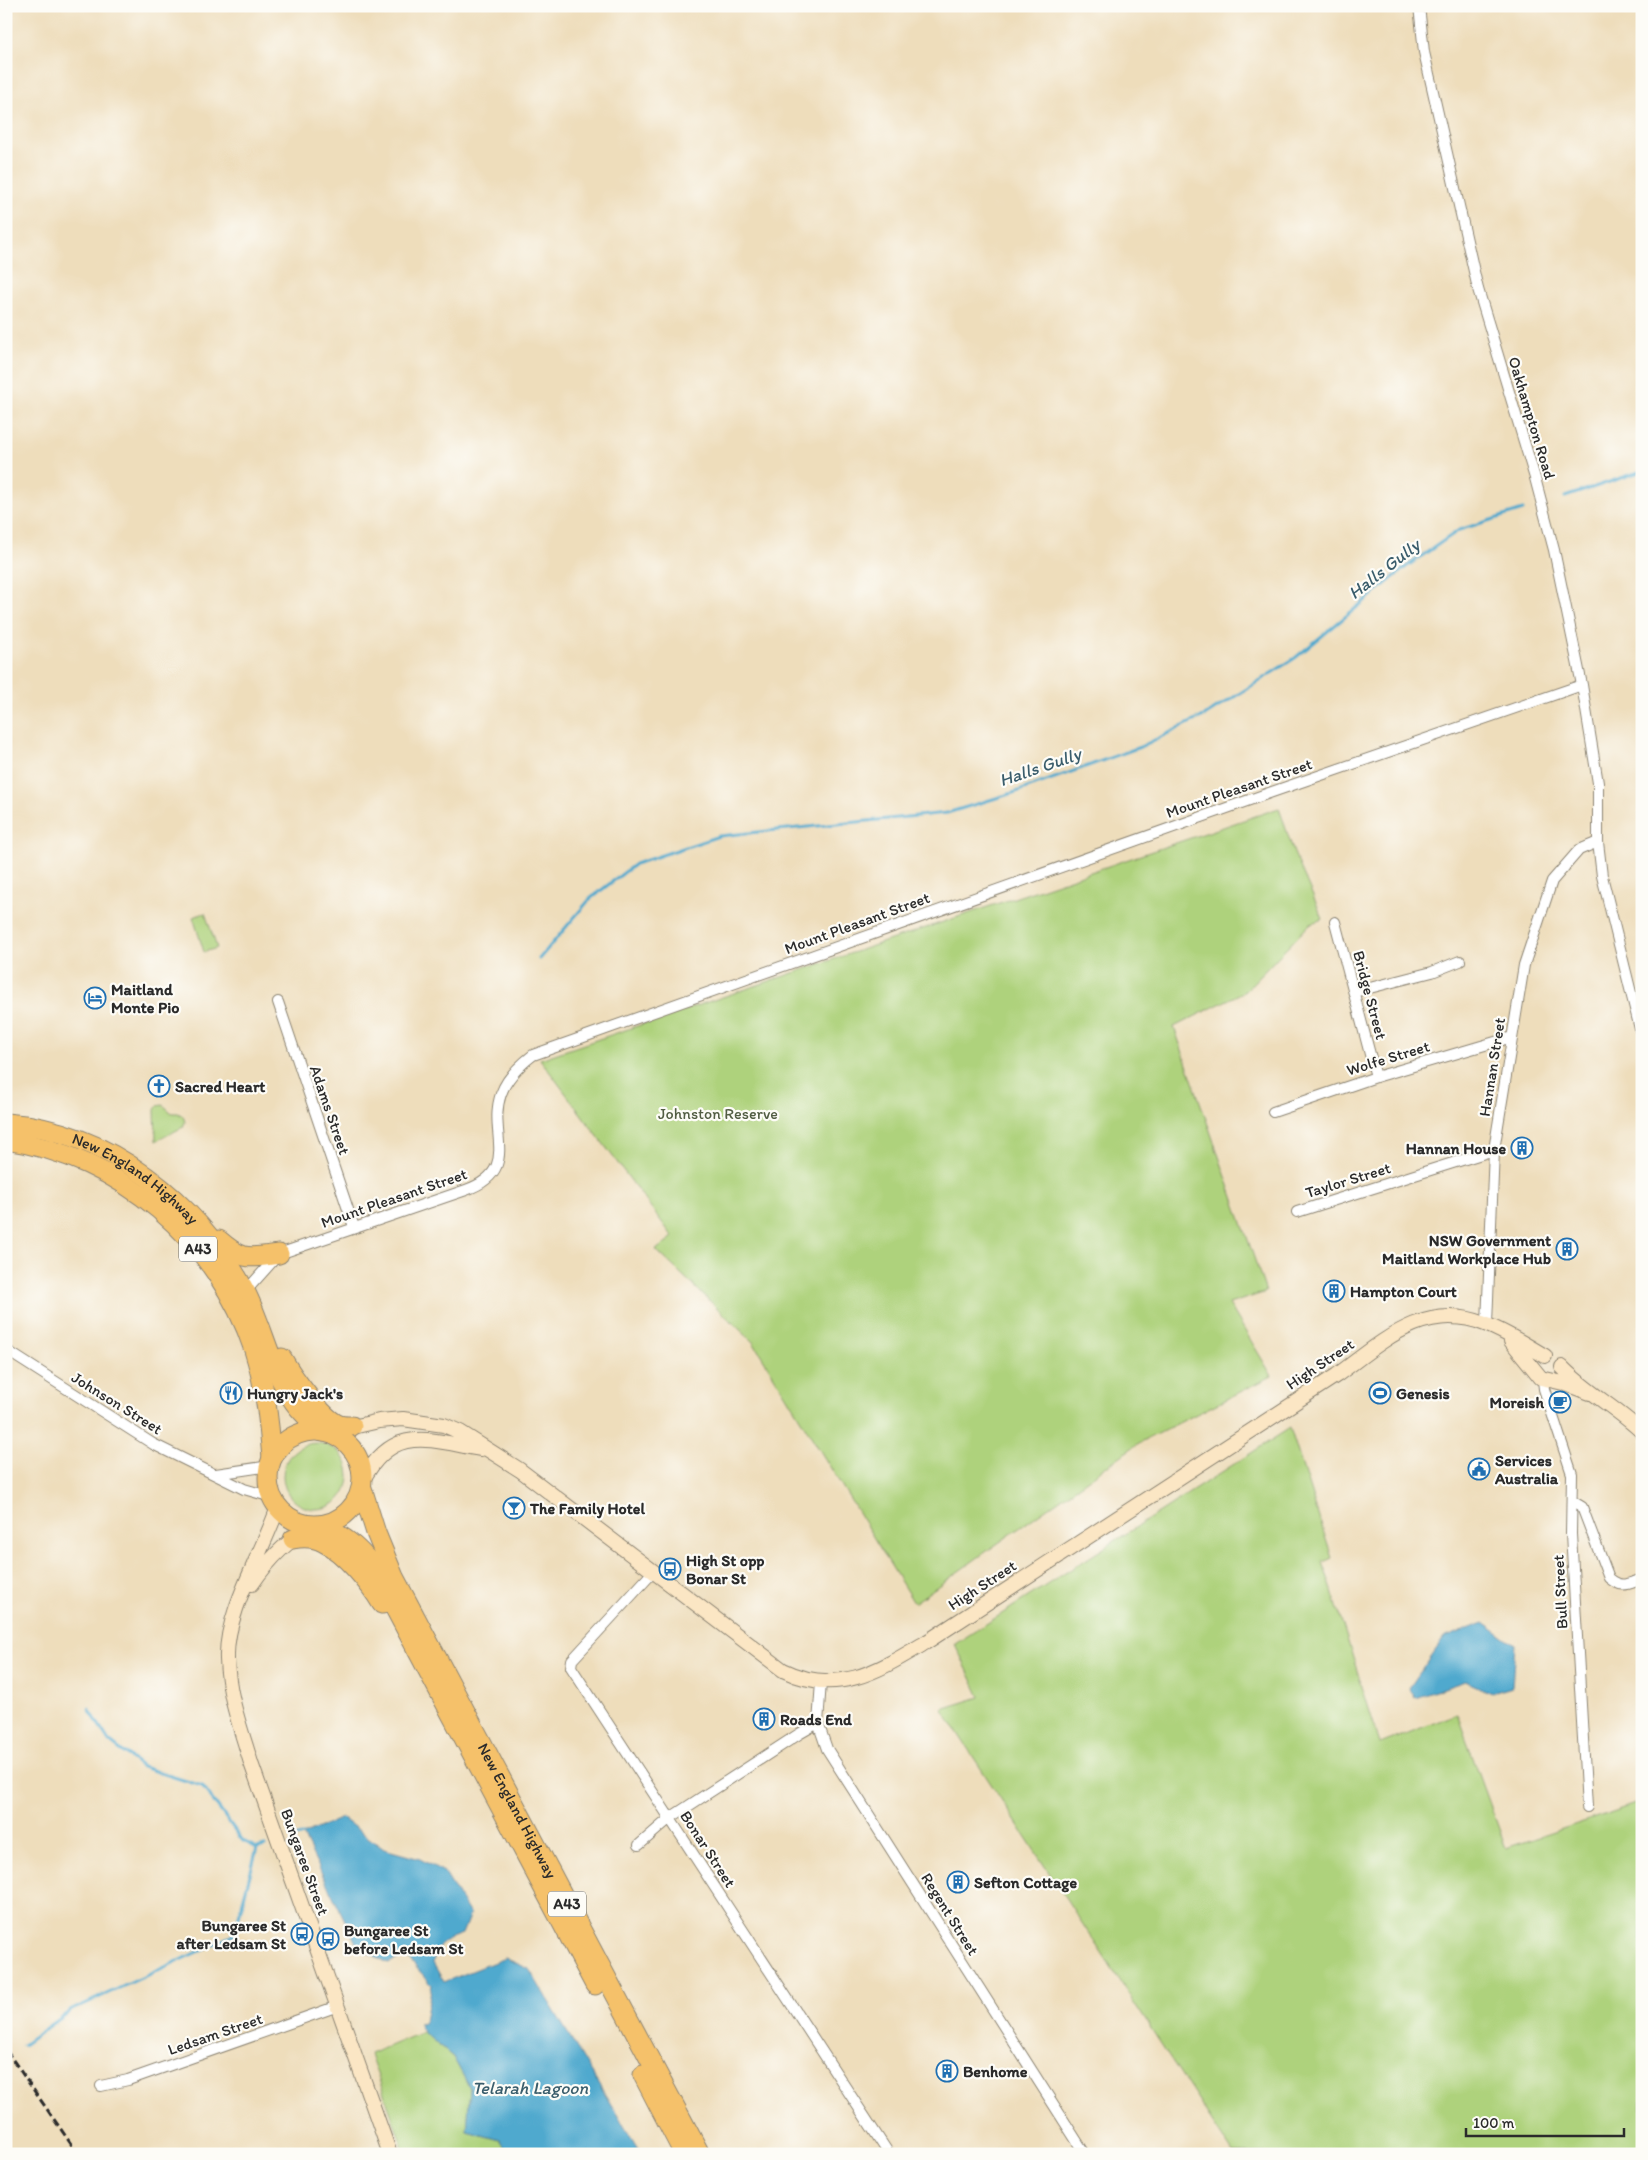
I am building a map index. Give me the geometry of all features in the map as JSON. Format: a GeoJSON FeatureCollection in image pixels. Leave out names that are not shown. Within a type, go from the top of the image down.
{"type":"FeatureCollection","features":[{"type":"Feature","properties":{"kind":"highway","name":"New England Highway"},"geometry":{"type":"LineString","coordinates":[[6,1122],[63,1135],[106,1152],[153,1181],[195,1220],[224,1257],[245,1292],[286,1389],[300,1411],[326,1433]]}},
{"type":"Feature","properties":{"kind":"highway","name":"New England Highway"},"geometry":{"type":"LineString","coordinates":[[6,1140],[30,1143],[80,1160],[114,1177],[146,1198],[164,1213],[197,1248],[224,1285],[246,1328],[254,1351],[267,1410],[271,1462]]}},
{"type":"Feature","properties":{"kind":"highway"},"geometry":{"type":"LineString","coordinates":[[195,1220],[236,1254],[251,1258],[279,1254]]}},
{"type":"Feature","properties":{"kind":"highway"},"geometry":{"type":"LineString","coordinates":[[256,1318],[288,1369],[323,1412],[340,1425],[352,1426]]}},
{"type":"Feature","properties":{"kind":"highway"},"geometry":{"type":"LineString","coordinates":[[271,1462],[278,1450],[292,1438],[306,1433],[326,1433]]}},
{"type":"Feature","properties":{"kind":"highway","name":"A43"},"geometry":{"type":"LineString","coordinates":[[326,1433],[341,1439],[352,1450],[361,1467],[362,1484]]}},
{"type":"Feature","properties":{"kind":"highway","name":"A43"},"geometry":{"type":"LineString","coordinates":[[271,1462],[269,1482],[275,1502],[294,1520],[318,1525]]}},
{"type":"Feature","properties":{"kind":"highway","name":"New England Highway"},"geometry":{"type":"LineString","coordinates":[[362,1484],[376,1533],[394,1577],[700,2154]]}},
{"type":"Feature","properties":{"kind":"highway"},"geometry":{"type":"LineString","coordinates":[[318,1525],[343,1516],[351,1509],[358,1500],[362,1484]]}},
{"type":"Feature","properties":{"kind":"highway","name":"New England Highway"},"geometry":{"type":"LineString","coordinates":[[318,1525],[342,1536],[359,1548],[372,1565],[684,2154]]}},
{"type":"Feature","properties":{"kind":"highway"},"geometry":{"type":"LineString","coordinates":[[292,1539],[304,1537],[324,1542],[349,1562],[380,1601],[399,1632],[424,1661]]}},
{"type":"Feature","properties":{"kind":"main road","name":"High Street"},"geometry":{"type":"LineString","coordinates":[[326,1433],[352,1426],[403,1419],[444,1425],[460,1432],[520,1470],[783,1670],[804,1679],[833,1682],[856,1678],[897,1659],[925,1643],[1337,1375],[1396,1332],[1410,1325],[1441,1317],[1487,1324],[1545,1356]]}},
{"type":"Feature","properties":{"kind":"main road","name":"High Street"},"geometry":{"type":"LineString","coordinates":[[1506,1334],[1544,1378]]}},
{"type":"Feature","properties":{"kind":"main road"},"geometry":{"type":"LineString","coordinates":[[1544,1378],[1538,1363],[1545,1356],[1557,1358],[1562,1367],[1590,1393],[1642,1432]]}},
{"type":"Feature","properties":{"kind":"main road"},"geometry":{"type":"LineString","coordinates":[[1544,1378],[1559,1376],[1562,1367]]}},
{"type":"Feature","properties":{"kind":"main road"},"geometry":{"type":"LineString","coordinates":[[1544,1378],[1590,1393]]}},
{"type":"Feature","properties":{"kind":"main road"},"geometry":{"type":"LineString","coordinates":[[1624,1417],[1642,1427]]}},
{"type":"Feature","properties":{"kind":"main road","name":"High Street"},"geometry":{"type":"LineString","coordinates":[[362,1484],[372,1462],[384,1450],[398,1443],[414,1440],[431,1441],[487,1450]]}},
{"type":"Feature","properties":{"kind":"main road","name":"Bungaree Street"},"geometry":{"type":"LineString","coordinates":[[275,1502],[271,1529],[250,1572],[230,1633],[227,1657],[236,1715],[390,2154]]}},
{"type":"Feature","properties":{"kind":"main road","name":"Bungaree Street"},"geometry":{"type":"LineString","coordinates":[[238,1605],[270,1559],[292,1539],[318,1525]]}},
{"type":"Feature","properties":{"kind":"street","name":"Oakhampton Road"},"geometry":{"type":"LineString","coordinates":[[1419,6],[1424,52],[1478,289],[1540,496],[1554,550],[1582,686],[1598,783],[1598,842],[1602,876],[1642,1037]]}},
{"type":"Feature","properties":{"kind":"street","name":"Mount Pleasant Street"},"geometry":{"type":"LineString","coordinates":[[245,1292],[279,1254],[484,1182],[498,1166],[500,1153],[498,1111],[501,1094],[508,1080],[520,1066],[533,1055],[548,1048],[1272,792],[1582,686]]}},
{"type":"Feature","properties":{"kind":"street","name":"Hannan Street"},"geometry":{"type":"LineString","coordinates":[[1487,1324],[1494,1150],[1524,965],[1552,881],[1579,850],[1598,842]]}},
{"type":"Feature","properties":{"kind":"street","name":"Bridge Street"},"geometry":{"type":"LineString","coordinates":[[1335,922],[1376,1077]]}},
{"type":"Feature","properties":{"kind":"street"},"geometry":{"type":"LineString","coordinates":[[1354,992],[1432,972],[1460,961]]}},
{"type":"Feature","properties":{"kind":"street","name":"Adams Street"},"geometry":{"type":"LineString","coordinates":[[278,1002],[354,1227]]}},
{"type":"Feature","properties":{"kind":"street","name":"Wolfe Street"},"geometry":{"type":"LineString","coordinates":[[1273,1112],[1376,1077],[1512,1037]]}},
{"type":"Feature","properties":{"kind":"street","name":"Taylor Street"},"geometry":{"type":"LineString","coordinates":[[1297,1212],[1494,1150]]}},
{"type":"Feature","properties":{"kind":"street","name":"Johnson Street"},"geometry":{"type":"LineString","coordinates":[[6,1350],[153,1444],[244,1489],[275,1502]]}},
{"type":"Feature","properties":{"kind":"street","name":"Bull Street"},"geometry":{"type":"LineString","coordinates":[[1544,1378],[1544,1389],[1572,1474],[1572,1534],[1587,1807]]}},
{"type":"Feature","properties":{"kind":"street"},"geometry":{"type":"LineString","coordinates":[[216,1474],[271,1462]]}},
{"type":"Feature","properties":{"kind":"street"},"geometry":{"type":"LineString","coordinates":[[1572,1501],[1582,1507],[1610,1578],[1617,1584],[1625,1585],[1642,1579]]}},
{"type":"Feature","properties":{"kind":"street","name":"Bonar Street"},"geometry":{"type":"LineString","coordinates":[[654,1571],[572,1660],[571,1667],[889,2154]]}},
{"type":"Feature","properties":{"kind":"street","name":"Regent Street"},"geometry":{"type":"LineString","coordinates":[[821,1682],[818,1723],[827,1749],[1085,2154]]}},
{"type":"Feature","properties":{"kind":"street"},"geometry":{"type":"LineString","coordinates":[[639,1845],[670,1818],[818,1723]]}},
{"type":"Feature","properties":{"kind":"street","name":"Ledsam Street"},"geometry":{"type":"LineString","coordinates":[[101,2086],[128,2080],[338,2006]]}},
{"type":"Feature","properties":{"kind":"green space","name":"Johnston Reserve"},"geometry":{"type":"Polygon","coordinates":[[[1279,808],[1294,853],[1323,919],[1311,923],[1245,991],[1174,1027],[1266,1292],[1229,1304],[1272,1376],[1139,1443],[914,1603],[753,1342],[656,1250],[673,1237],[540,1059],[1279,808]]]}},
{"type":"Feature","properties":{"kind":"green space"},"geometry":{"type":"Polygon","coordinates":[[[205,913],[217,948],[204,952],[193,917],[205,913]]]}},
{"type":"Feature","properties":{"kind":"green space"},"geometry":{"type":"Polygon","coordinates":[[[163,1105],[172,1113],[178,1113],[183,1116],[185,1122],[183,1127],[156,1141],[155,1110],[157,1106],[163,1105]]]}},
{"type":"Feature","properties":{"kind":"green space"},"geometry":{"type":"Polygon","coordinates":[[[1290,1428],[1332,1558],[1323,1562],[1380,1744],[1457,1714],[1506,1848],[1642,1802],[1642,2154],[1233,2154],[942,1709],[980,1697],[955,1644],[1290,1428]]]}},
{"type":"Feature","properties":{"kind":"green space"},"geometry":{"type":"Polygon","coordinates":[[[316,1443],[329,1446],[339,1453],[346,1463],[349,1476],[346,1489],[339,1499],[329,1506],[316,1509],[303,1506],[293,1499],[286,1489],[283,1476],[286,1463],[293,1453],[303,1446],[316,1443]]]}},
{"type":"Feature","properties":{"kind":"green space","name":"Telarah Lagoon"},"geometry":{"type":"Polygon","coordinates":[[[423,2032],[453,2057],[470,2088],[467,2131],[500,2140],[509,2154],[405,2154],[370,2054],[423,2032]]]}},
{"type":"Feature","properties":{"kind":"water"},"geometry":{"type":"Polygon","coordinates":[[[1484,1623],[1515,1645],[1512,1687],[1492,1693],[1465,1681],[1415,1698],[1409,1688],[1444,1638],[1484,1623]]]}},
{"type":"Feature","properties":{"kind":"water","name":"Telarah Lagoon"},"geometry":{"type":"Polygon","coordinates":[[[342,1818],[384,1849],[420,1859],[444,1872],[470,1914],[462,1934],[442,1943],[437,1951],[433,1963],[444,1982],[505,1958],[529,1969],[641,2154],[509,2154],[500,2140],[467,2131],[470,2088],[453,2057],[423,2032],[418,2023],[422,2024],[425,2020],[432,1985],[406,1956],[388,1963],[358,1947],[303,1835],[342,1818]]]}},
{"type":"Feature","properties":{"kind":"waterway","name":"Halls Gully"},"geometry":{"type":"LineString","coordinates":[[1565,497],[1642,471]]}},
{"type":"Feature","properties":{"kind":"waterway","name":"Halls Gully"},"geometry":{"type":"LineString","coordinates":[[539,959],[590,899],[635,864],[719,836],[947,813],[1016,792],[1140,747],[1206,715],[1295,658],[1406,567],[1459,530],[1523,510]]}},
{"type":"Feature","properties":{"kind":"waterway"},"geometry":{"type":"LineString","coordinates":[[89,1709],[109,1741],[142,1767],[202,1786],[243,1841],[257,1848],[265,1846]]}},
{"type":"Feature","properties":{"kind":"waterway"},"geometry":{"type":"LineString","coordinates":[[295,1837],[303,1835]]}},
{"type":"Feature","properties":{"kind":"waterway"},"geometry":{"type":"LineString","coordinates":[[23,2045],[72,2010],[234,1935],[257,1848]]}},
{"type":"Feature","properties":{"kind":"railway"},"geometry":{"type":"LineString","coordinates":[[6,2050],[78,2154]]}},
{"type":"Feature","properties":{"kind":"place","name":"Maitland Monte Pio"},"geometry":{"type":"Point","coordinates":[95,998]}},
{"type":"Feature","properties":{"kind":"place","name":"Sacred Heart"},"geometry":{"type":"Point","coordinates":[159,1086]}},
{"type":"Feature","properties":{"kind":"place","name":"Hannan House"},"geometry":{"type":"Point","coordinates":[1522,1148]}},
{"type":"Feature","properties":{"kind":"place","name":"NSW Government Maitland Workplace Hub"},"geometry":{"type":"Point","coordinates":[1567,1249]}},
{"type":"Feature","properties":{"kind":"place","name":"Hampton Court"},"geometry":{"type":"Point","coordinates":[1334,1291]}},
{"type":"Feature","properties":{"kind":"place","name":"Hungry Jack's"},"geometry":{"type":"Point","coordinates":[231,1393]}},
{"type":"Feature","properties":{"kind":"place","name":"Genesis"},"geometry":{"type":"Point","coordinates":[1380,1393]}},
{"type":"Feature","properties":{"kind":"place","name":"Moreish"},"geometry":{"type":"Point","coordinates":[1560,1402]}},
{"type":"Feature","properties":{"kind":"place","name":"Services Australia"},"geometry":{"type":"Point","coordinates":[1479,1469]}},
{"type":"Feature","properties":{"kind":"place","name":"The Family Hotel"},"geometry":{"type":"Point","coordinates":[514,1508]}},
{"type":"Feature","properties":{"kind":"place","name":"High St opp Bonar St"},"geometry":{"type":"Point","coordinates":[670,1569]}},
{"type":"Feature","properties":{"kind":"place","name":"Roads End"},"geometry":{"type":"Point","coordinates":[764,1719]}},
{"type":"Feature","properties":{"kind":"place","name":"Sefton Cottage"},"geometry":{"type":"Point","coordinates":[958,1882]}},
{"type":"Feature","properties":{"kind":"place","name":"Bungaree St after Ledsam St"},"geometry":{"type":"Point","coordinates":[302,1934]}},
{"type":"Feature","properties":{"kind":"place","name":"Bungaree St before Ledsam St"},"geometry":{"type":"Point","coordinates":[328,1939]}},
{"type":"Feature","properties":{"kind":"place","name":"Benhome"},"geometry":{"type":"Point","coordinates":[947,2071]}}]}
